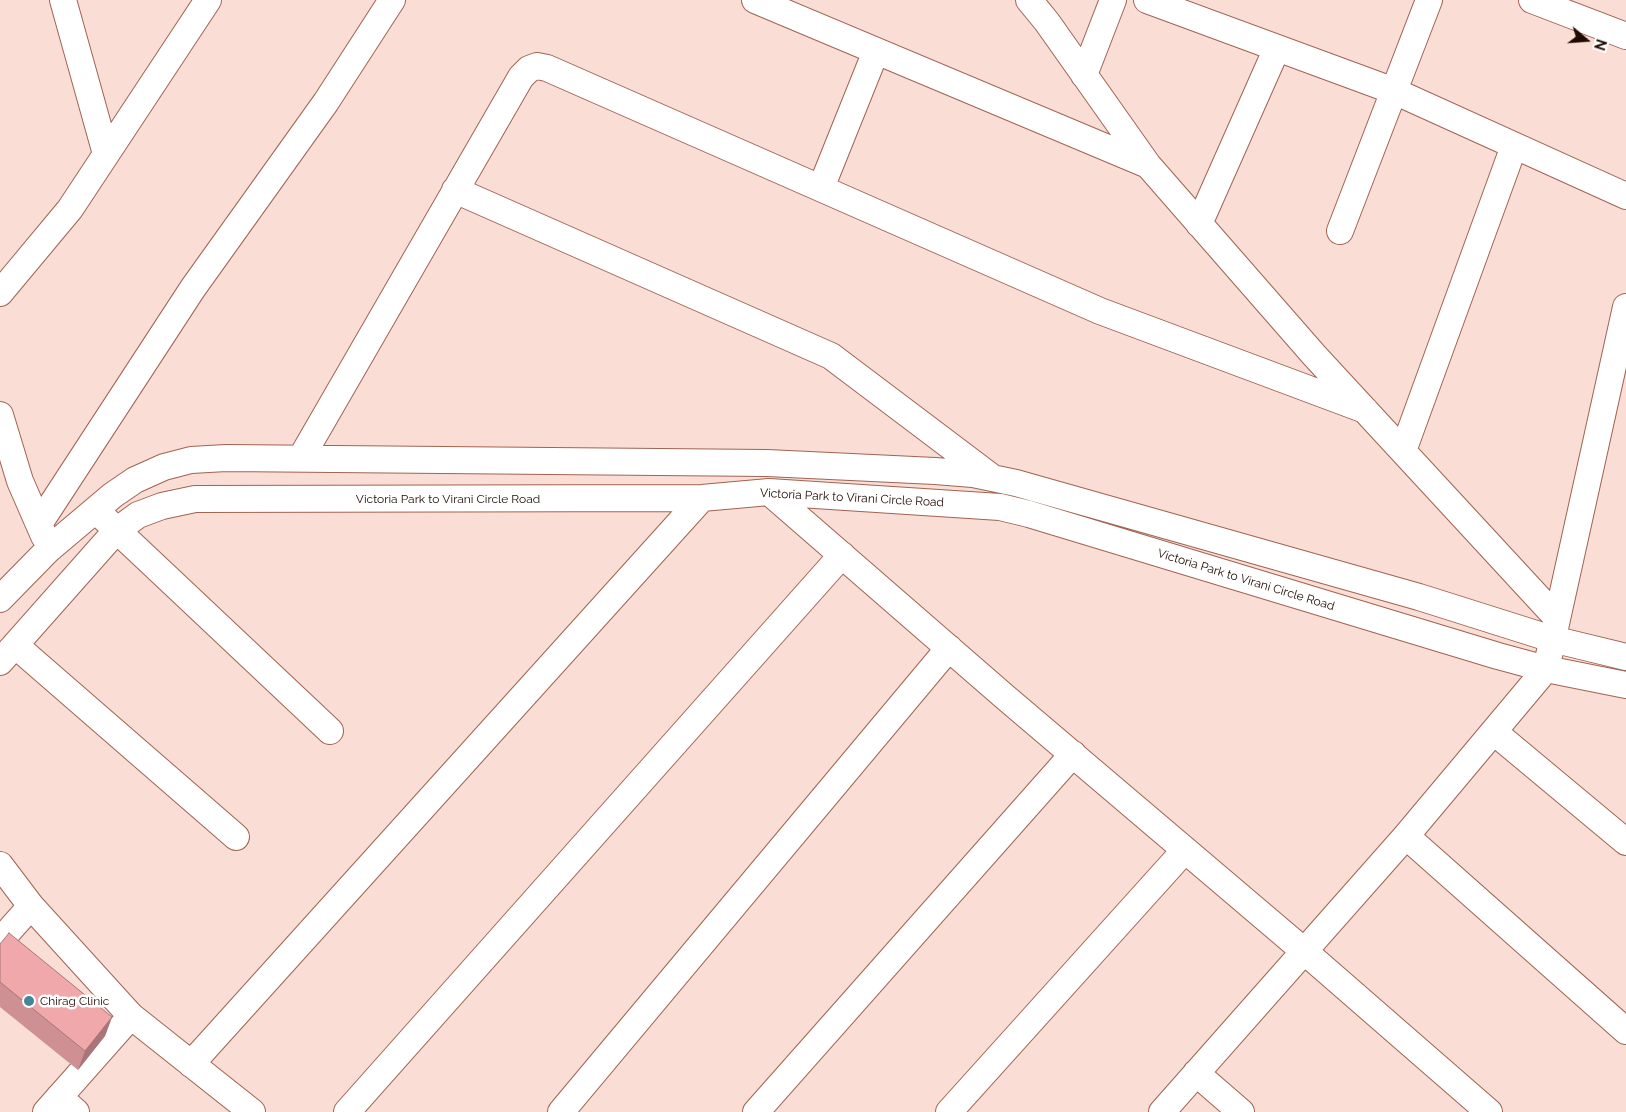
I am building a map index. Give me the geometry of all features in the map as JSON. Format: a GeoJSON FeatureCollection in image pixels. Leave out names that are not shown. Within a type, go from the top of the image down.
{"type":"FeatureCollection","features":[{"type":"Feature","properties":{"kind":"street"},"geometry":{"type":"LineString","coordinates":[[63,0],[106,154]]}},
{"type":"Feature","properties":{"kind":"street"},"geometry":{"type":"LineString","coordinates":[[0,293],[70,209],[208,0]]}},
{"type":"Feature","properties":{"kind":"street"},"geometry":{"type":"LineString","coordinates":[[39,524],[193,288],[326,102],[392,0]]}},
{"type":"Feature","properties":{"kind":"street"},"geometry":{"type":"LineString","coordinates":[[1029,0],[1047,22],[1148,165],[1314,355],[1403,451],[1555,629]]}},
{"type":"Feature","properties":{"kind":"street"},"geometry":{"type":"LineString","coordinates":[[1084,75],[1113,0]]}},
{"type":"Feature","properties":{"kind":"street"},"geometry":{"type":"LineString","coordinates":[[1147,0],[1394,91],[1626,196]]}},
{"type":"Feature","properties":{"kind":"street"},"geometry":{"type":"LineString","coordinates":[[1340,231],[1429,0]]}},
{"type":"Feature","properties":{"kind":"street"},"geometry":{"type":"LineString","coordinates":[[1532,0],[1626,36]]}},
{"type":"Feature","properties":{"kind":"street"},"geometry":{"type":"LineString","coordinates":[[772,3],[876,51],[1148,165]]}},
{"type":"Feature","properties":{"kind":"street"},"geometry":{"type":"LineString","coordinates":[[1199,224],[1277,48]]}},
{"type":"Feature","properties":{"kind":"street"},"geometry":{"type":"LineString","coordinates":[[820,188],[876,51]]}},
{"type":"Feature","properties":{"kind":"street"},"geometry":{"type":"LineString","coordinates":[[301,458],[521,77],[529,69],[537,66],[547,68],[1100,311],[1365,410]]}},
{"type":"Feature","properties":{"kind":"street"},"geometry":{"type":"LineString","coordinates":[[1403,451],[1514,146]]}},
{"type":"Feature","properties":{"kind":"street"},"geometry":{"type":"LineString","coordinates":[[455,190],[831,356],[993,478]]}},
{"type":"Feature","properties":{"kind":"street"},"geometry":{"type":"LineString","coordinates":[[1162,1112],[1406,836],[1546,669],[1626,307]]}},
{"type":"Feature","properties":{"kind":"street"},"geometry":{"type":"LineString","coordinates":[[0,415],[20,480],[50,549]]}},
{"type":"Feature","properties":{"kind":"street"},"geometry":{"type":"LineString","coordinates":[[0,599],[50,549],[113,495],[135,480],[164,467],[192,460],[301,458],[743,462],[935,471],[973,474],[1016,482],[1419,596],[1555,629],[1626,657]]}},
{"type":"Feature","properties":{"kind":"street"},"geometry":{"type":"LineString","coordinates":[[891,469],[891,499]]}},
{"type":"Feature","properties":{"kind":"street"},"geometry":{"type":"LineString","coordinates":[[769,492],[1489,1112]]}},
{"type":"Feature","properties":{"kind":"street","name":"Victoria Park to Virani Circle Road"},"geometry":{"type":"LineString","coordinates":[[8,654],[116,531],[138,515],[162,506],[195,499],[702,498],[769,492],[992,506],[1029,514],[1475,649],[1546,669],[1626,685]]}},
{"type":"Feature","properties":{"kind":"street"},"geometry":{"type":"LineString","coordinates":[[191,1064],[702,498]]}},
{"type":"Feature","properties":{"kind":"street"},"geometry":{"type":"LineString","coordinates":[[96,510],[116,531],[330,731]]}},
{"type":"Feature","properties":{"kind":"street"},"geometry":{"type":"LineString","coordinates":[[347,1112],[842,555]]}},
{"type":"Feature","properties":{"kind":"street"},"geometry":{"type":"LineString","coordinates":[[562,1112],[949,648]]}},
{"type":"Feature","properties":{"kind":"street"},"geometry":{"type":"LineString","coordinates":[[8,654],[236,837]]}},
{"type":"Feature","properties":{"kind":"street"},"geometry":{"type":"LineString","coordinates":[[1494,732],[1626,842]]}},
{"type":"Feature","properties":{"kind":"street"},"geometry":{"type":"LineString","coordinates":[[756,1112],[1073,754]]}},
{"type":"Feature","properties":{"kind":"street"},"geometry":{"type":"LineString","coordinates":[[1406,836],[1626,1031]]}},
{"type":"Feature","properties":{"kind":"street"},"geometry":{"type":"LineString","coordinates":[[949,1112],[1185,850]]}},
{"type":"Feature","properties":{"kind":"street"},"geometry":{"type":"LineString","coordinates":[[0,865],[31,906],[131,1016],[252,1112]]}},
{"type":"Feature","properties":{"kind":"street"},"geometry":{"type":"LineString","coordinates":[[0,941],[31,906]]}},
{"type":"Feature","properties":{"kind":"street"},"geometry":{"type":"LineString","coordinates":[[60,1107],[131,1016]]}},
{"type":"Feature","properties":{"kind":"street"},"geometry":{"type":"LineString","coordinates":[[1196,1073],[1241,1112]]}},
{"type":"Feature","properties":{"kind":"building"},"geometry":{"type":"Polygon","coordinates":[[[9,933],[112,1017],[85,1051],[0,982],[0,944],[9,933]]]}},
{"type":"Feature","properties":{"kind":"place","name":"Chirag Clinic"},"geometry":{"type":"Point","coordinates":[29,1001]}}]}
